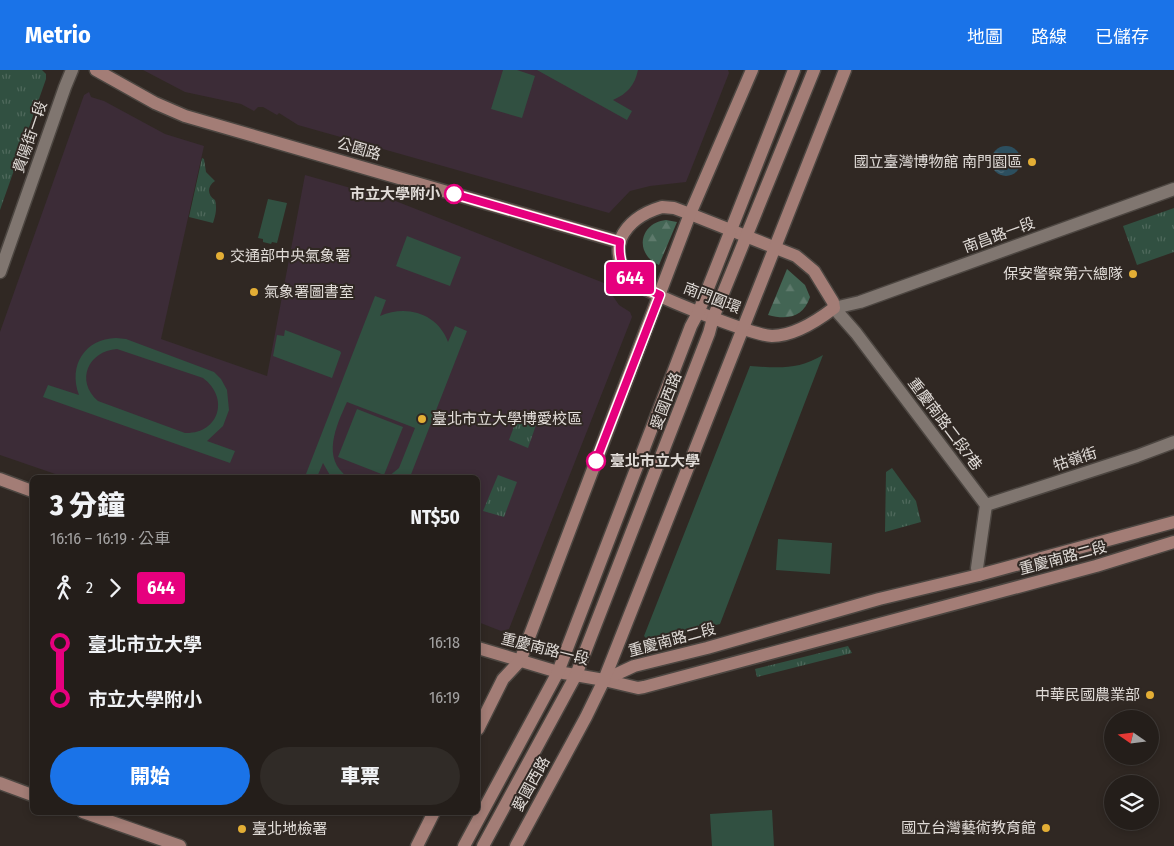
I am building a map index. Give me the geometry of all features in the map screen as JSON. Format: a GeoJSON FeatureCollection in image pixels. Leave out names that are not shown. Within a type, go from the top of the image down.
{"type":"FeatureCollection","features":[{"type":"Feature","properties":{"kind":"street","name":"貴陽街一段"},"geometry":{"type":"LineString","coordinates":[[0,272],[72,70]]}},
{"type":"Feature","properties":{"kind":"street","name":"公園路"},"geometry":{"type":"LineString","coordinates":[[96,70],[155,103],[186,116],[620,242]]}},
{"type":"Feature","properties":{"kind":"street"},"geometry":{"type":"LineString","coordinates":[[480,725],[503,679],[520,661],[690,214],[752,70]]}},
{"type":"Feature","properties":{"kind":"street","name":"愛國西路"},"geometry":{"type":"LineString","coordinates":[[464,846],[558,672],[691,326],[699,311],[794,70]]}},
{"type":"Feature","properties":{"kind":"street","name":"愛國西路"},"geometry":{"type":"LineString","coordinates":[[483,846],[576,675],[709,334],[713,318],[814,70]]}},
{"type":"Feature","properties":{"kind":"street","name":"愛國西路"},"geometry":{"type":"LineString","coordinates":[[516,846],[604,680],[845,70]]}},
{"type":"Feature","properties":{"kind":"street","name":"南昌路一段"},"geometry":{"type":"LineString","coordinates":[[834,308],[860,302],[1174,189]]}},
{"type":"Feature","properties":{"kind":"street"},"geometry":{"type":"LineString","coordinates":[[620,242],[625,231],[647,212],[662,207],[674,208],[796,256],[814,271],[833,302],[834,308]]}},
{"type":"Feature","properties":{"kind":"street","name":"南門圓環"},"geometry":{"type":"LineString","coordinates":[[620,242],[619,252],[626,272],[632,280],[660,295],[713,318],[758,334],[773,336],[787,333],[816,320],[834,308]]}},
{"type":"Feature","properties":{"kind":"street","name":"重慶南路二段7巷"},"geometry":{"type":"LineString","coordinates":[[834,308],[856,333],[986,504]]}},
{"type":"Feature","properties":{"kind":"street","name":"牯嶺街"},"geometry":{"type":"LineString","coordinates":[[986,504],[1138,456],[1174,442]]}},
{"type":"Feature","properties":{"kind":"street"},"geometry":{"type":"LineString","coordinates":[[0,479],[30,490]]}},
{"type":"Feature","properties":{"kind":"street"},"geometry":{"type":"LineString","coordinates":[[979,575],[977,568],[986,504]]}},
{"type":"Feature","properties":{"kind":"street","name":"重慶南路二段"},"geometry":{"type":"LineString","coordinates":[[604,680],[634,666],[707,648],[879,599],[979,575],[1174,522]]}},
{"type":"Feature","properties":{"kind":"street","name":"重慶南路二段"},"geometry":{"type":"LineString","coordinates":[[604,680],[638,688],[644,687],[1096,566],[1174,542]]}},
{"type":"Feature","properties":{"kind":"street","name":"重慶南路一段"},"geometry":{"type":"LineString","coordinates":[[480,649],[558,672],[604,680]]}},
{"type":"Feature","properties":{"kind":"street"},"geometry":{"type":"LineString","coordinates":[[0,783],[30,794]]}},
{"type":"Feature","properties":{"kind":"street"},"geometry":{"type":"LineString","coordinates":[[92,815],[180,846]]}},
{"type":"Feature","properties":{"kind":"street"},"geometry":{"type":"LineString","coordinates":[[417,846],[432,815]]}},
{"type":"Feature","properties":{"kind":"shaded area"},"geometry":{"type":"Polygon","coordinates":[[[143,70],[728,70],[729,73],[686,182],[650,186],[630,191],[609,213],[298,125],[279,113],[277,115],[263,107],[258,107],[254,111],[241,104],[185,92],[143,70]]]}},
{"type":"Feature","properties":{"kind":"shaded area"},"geometry":{"type":"Polygon","coordinates":[[[89,92],[91,97],[104,101],[165,134],[204,146],[161,339],[267,376],[305,175],[393,200],[604,283],[619,305],[630,312],[632,317],[509,629],[501,631],[480,623],[480,475],[58,475],[0,455],[0,332],[84,95],[89,92]]]}},
{"type":"Feature","properties":{"kind":"green space"},"geometry":{"type":"Polygon","coordinates":[[[0,70],[42,70],[46,74],[46,79],[0,210],[0,70]]]}},
{"type":"Feature","properties":{"kind":"green space"},"geometry":{"type":"Polygon","coordinates":[[[503,70],[517,70],[535,76],[522,118],[491,109],[503,70]]]}},
{"type":"Feature","properties":{"kind":"green space"},"geometry":{"type":"Polygon","coordinates":[[[537,70],[638,70],[630,88],[613,100],[632,111],[627,120],[537,70]]]}},
{"type":"Feature","properties":{"kind":"green space"},"geometry":{"type":"Polygon","coordinates":[[[202,158],[204,159],[206,172],[215,181],[210,185],[209,190],[210,196],[216,203],[213,223],[189,217],[202,158]]]}},
{"type":"Feature","properties":{"kind":"green space"},"geometry":{"type":"Polygon","coordinates":[[[268,199],[287,203],[277,243],[272,242],[271,244],[263,242],[263,239],[258,238],[268,199]]]}},
{"type":"Feature","properties":{"kind":"green space"},"geometry":{"type":"Polygon","coordinates":[[[1174,208],[1174,252],[1137,265],[1123,226],[1174,208]]]}},
{"type":"Feature","properties":{"kind":"green space"},"geometry":{"type":"Polygon","coordinates":[[[666,220],[677,222],[659,265],[646,254],[643,240],[645,233],[650,227],[657,222],[666,220]]]}},
{"type":"Feature","properties":{"kind":"green space"},"geometry":{"type":"Polygon","coordinates":[[[407,236],[461,257],[450,286],[396,266],[407,236]]]}},
{"type":"Feature","properties":{"kind":"green space"},"geometry":{"type":"Polygon","coordinates":[[[787,269],[805,285],[810,297],[803,309],[794,316],[768,315],[787,269]]]}},
{"type":"Feature","properties":{"kind":"green space"},"geometry":{"type":"Polygon","coordinates":[[[375,296],[386,300],[380,316],[401,311],[420,314],[437,324],[448,342],[455,326],[467,331],[411,475],[390,475],[399,468],[415,428],[347,402],[333,442],[335,461],[346,475],[330,475],[323,463],[318,475],[306,474],[375,296]]]}},
{"type":"Feature","properties":{"kind":"green space"},"geometry":{"type":"Polygon","coordinates":[[[285,330],[340,351],[341,353],[332,378],[273,356],[277,335],[284,336],[285,330]]]}},
{"type":"Feature","properties":{"kind":"green space"},"geometry":{"type":"Polygon","coordinates":[[[126,339],[214,372],[221,379],[227,390],[229,410],[223,426],[207,441],[235,451],[230,463],[43,397],[48,385],[79,395],[76,384],[78,364],[88,349],[96,343],[105,340],[126,339]],[[117,349],[107,351],[92,361],[86,376],[87,385],[98,401],[185,433],[197,432],[206,428],[213,421],[217,413],[216,395],[203,378],[117,349]]]}},
{"type":"Feature","properties":{"kind":"green space"},"geometry":{"type":"Polygon","coordinates":[[[823,355],[720,624],[650,642],[644,636],[750,366],[796,366],[823,355]]]}},
{"type":"Feature","properties":{"kind":"green space"},"geometry":{"type":"Polygon","coordinates":[[[357,409],[403,427],[384,475],[338,457],[357,409]]]}},
{"type":"Feature","properties":{"kind":"green space"},"geometry":{"type":"Polygon","coordinates":[[[518,416],[537,422],[528,448],[509,440],[518,416]]]}},
{"type":"Feature","properties":{"kind":"green space"},"geometry":{"type":"Polygon","coordinates":[[[892,468],[916,501],[921,522],[885,532],[886,472],[892,468]]]}},
{"type":"Feature","properties":{"kind":"green space"},"geometry":{"type":"Polygon","coordinates":[[[498,475],[517,482],[504,517],[483,511],[498,475]]]}},
{"type":"Feature","properties":{"kind":"green space"},"geometry":{"type":"Polygon","coordinates":[[[778,539],[832,543],[830,574],[776,570],[778,539]]]}},
{"type":"Feature","properties":{"kind":"green space"},"geometry":{"type":"Polygon","coordinates":[[[848,646],[852,653],[757,677],[755,669],[848,646]]]}},
{"type":"Feature","properties":{"kind":"green space"},"geometry":{"type":"Polygon","coordinates":[[[772,810],[774,846],[712,846],[710,814],[772,810]]]}},
{"type":"Feature","properties":{"kind":"water"},"geometry":{"type":"Polygon","coordinates":[[[1006,146],[1017,150],[1021,161],[1017,172],[1006,176],[995,172],[991,161],[995,150],[1006,146]]]}},
{"type":"Feature","properties":{"kind":"bus line","name":"644"},"geometry":{"type":"LineString","coordinates":[[454,194],[620,242],[619,252],[621,261],[632,280],[660,295],[596,461]]}},
{"type":"Feature","properties":{"kind":"place","name":"國立臺灣博物館 南門園區"},"geometry":{"type":"Point","coordinates":[1032,162]}},
{"type":"Feature","properties":{"kind":"place","name":"市立大學附小"},"geometry":{"type":"Point","coordinates":[454,194]}},
{"type":"Feature","properties":{"kind":"place","name":"交通部中央氣象署"},"geometry":{"type":"Point","coordinates":[220,256]}},
{"type":"Feature","properties":{"kind":"place","name":"保安警察第六總隊"},"geometry":{"type":"Point","coordinates":[1133,274]}},
{"type":"Feature","properties":{"kind":"place","name":"氣象署圖書室"},"geometry":{"type":"Point","coordinates":[254,292]}},
{"type":"Feature","properties":{"kind":"place","name":"臺北市立大學博愛校區"},"geometry":{"type":"Point","coordinates":[422,419]}},
{"type":"Feature","properties":{"kind":"place","name":"臺北市立大學"},"geometry":{"type":"Point","coordinates":[596,461]}},
{"type":"Feature","properties":{"kind":"place","name":"中華民國農業部"},"geometry":{"type":"Point","coordinates":[1150,695]}},
{"type":"Feature","properties":{"kind":"place","name":"國立台灣藝術教育館"},"geometry":{"type":"Point","coordinates":[1046,828]}},
{"type":"Feature","properties":{"kind":"place","name":"臺北地檢署"},"geometry":{"type":"Point","coordinates":[242,829]}}]}
